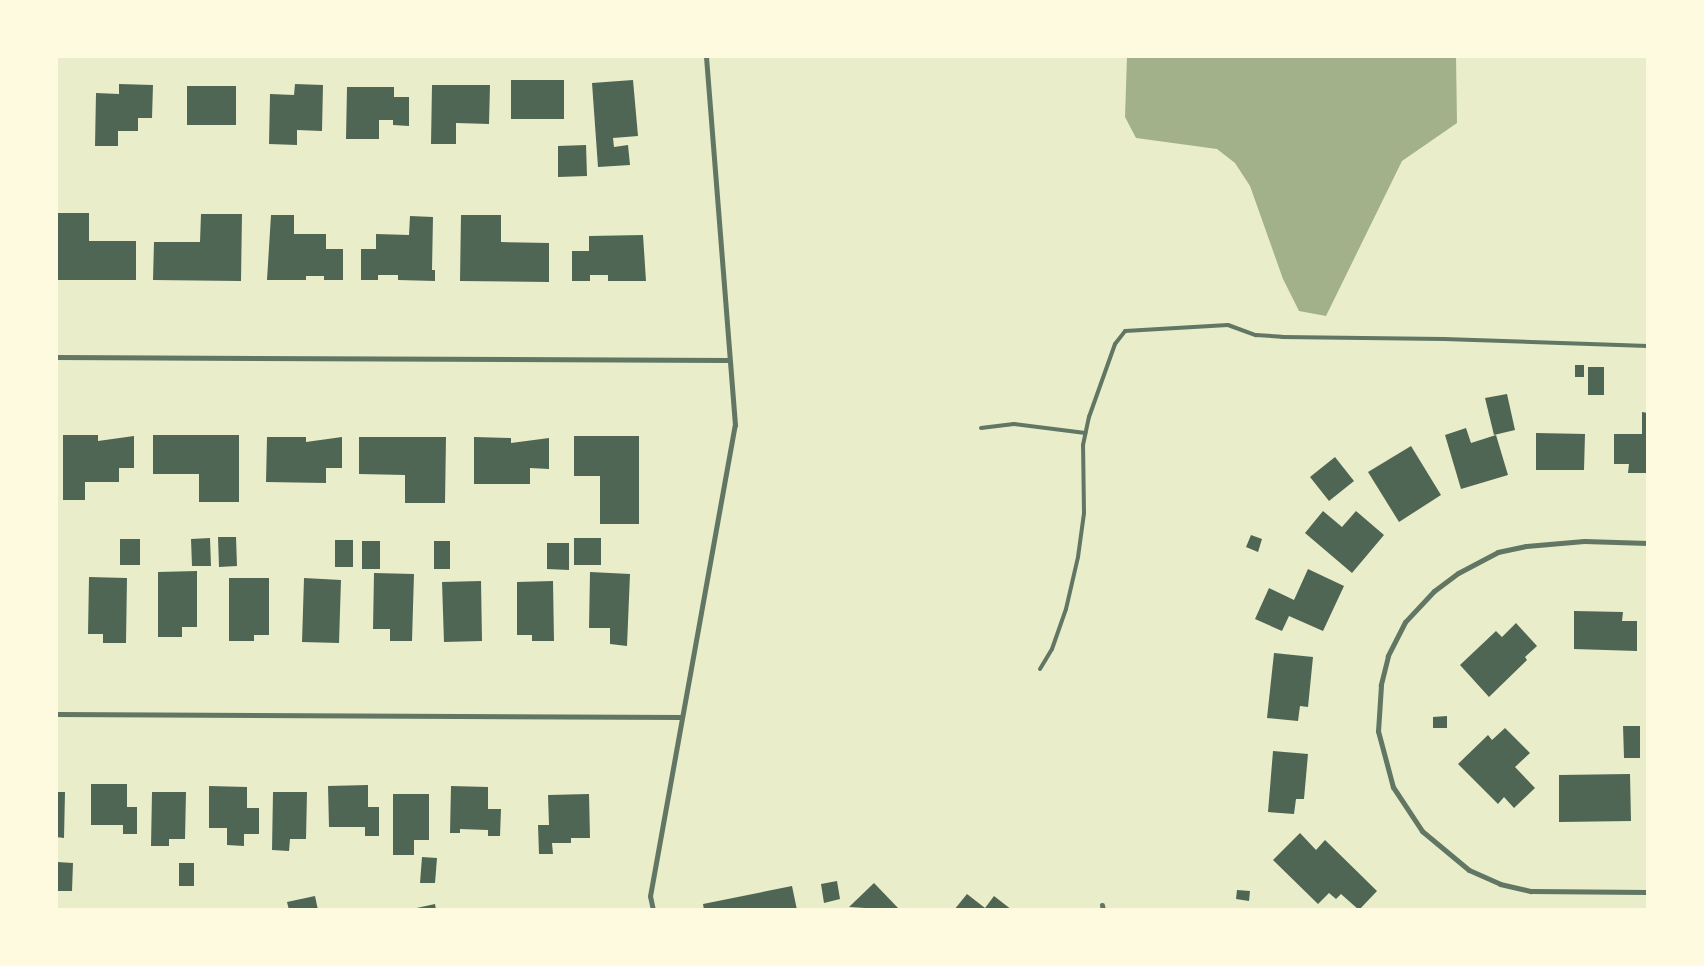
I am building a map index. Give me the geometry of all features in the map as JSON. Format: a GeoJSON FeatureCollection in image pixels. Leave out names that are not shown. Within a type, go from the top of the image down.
{"type":"FeatureCollection","features":[{"type":"Feature","properties":{"kind":"street"},"geometry":{"type":"LineString","coordinates":[[653,910],[650,896],[735,425],[728,360],[706,56]]}},
{"type":"Feature","properties":{"kind":"street"},"geometry":{"type":"LineString","coordinates":[[56,357],[728,360]]}},
{"type":"Feature","properties":{"kind":"street"},"geometry":{"type":"LineString","coordinates":[[1648,543],[1584,542],[1526,546],[1498,552],[1458,573],[1434,591],[1405,622],[1388,656],[1381,685],[1378,731],[1393,786],[1422,831],[1469,870],[1500,884],[1531,891],[1648,892]]}},
{"type":"Feature","properties":{"kind":"street"},"geometry":{"type":"LineString","coordinates":[[56,714],[682,717]]}},
{"type":"Feature","properties":{"kind":"lane"},"geometry":{"type":"LineString","coordinates":[[1040,670],[1052,649],[1066,609],[1078,557],[1084,513],[1083,445],[1086,433],[1115,344],[1125,331],[1228,325],[1256,335],[1282,338],[1444,338],[1648,346]]}},
{"type":"Feature","properties":{"kind":"lane"},"geometry":{"type":"LineString","coordinates":[[981,428],[1014,424],[1086,433]]}},
{"type":"Feature","properties":{"kind":"shaded area"},"geometry":{"type":"Polygon","coordinates":[[[1127,56],[1456,56],[1457,123],[1402,161],[1326,316],[1299,311],[1283,279],[1250,186],[1235,163],[1217,149],[1136,138],[1125,117],[1127,56]]]}},
{"type":"Feature","properties":{"kind":"building"},"geometry":{"type":"Polygon","coordinates":[[[511,80],[564,80],[564,119],[511,119],[511,80]]]}},
{"type":"Feature","properties":{"kind":"building"},"geometry":{"type":"Polygon","coordinates":[[[633,80],[638,136],[613,138],[614,147],[628,145],[630,165],[598,167],[592,83],[633,80]]]}},
{"type":"Feature","properties":{"kind":"building"},"geometry":{"type":"Polygon","coordinates":[[[119,84],[153,85],[152,118],[138,118],[138,131],[118,131],[118,146],[95,146],[96,93],[119,94],[119,84]]]}},
{"type":"Feature","properties":{"kind":"building"},"geometry":{"type":"Polygon","coordinates":[[[295,84],[323,85],[322,131],[297,130],[297,145],[269,144],[270,94],[294,95],[295,84]]]}},
{"type":"Feature","properties":{"kind":"building"},"geometry":{"type":"Polygon","coordinates":[[[432,85],[490,85],[489,124],[456,123],[456,144],[431,144],[432,85]]]}},
{"type":"Feature","properties":{"kind":"building"},"geometry":{"type":"Polygon","coordinates":[[[187,86],[236,86],[236,125],[187,125],[187,86]]]}},
{"type":"Feature","properties":{"kind":"building"},"geometry":{"type":"Polygon","coordinates":[[[347,87],[394,87],[394,97],[409,97],[409,126],[393,125],[393,120],[379,120],[379,139],[346,139],[347,87]]]}},
{"type":"Feature","properties":{"kind":"building"},"geometry":{"type":"Polygon","coordinates":[[[586,145],[587,176],[558,177],[558,146],[586,145]]]}},
{"type":"Feature","properties":{"kind":"building"},"geometry":{"type":"Polygon","coordinates":[[[56,213],[89,213],[89,241],[136,241],[136,280],[56,280],[56,213]]]}},
{"type":"Feature","properties":{"kind":"building"},"geometry":{"type":"Polygon","coordinates":[[[201,214],[242,214],[241,281],[153,280],[154,242],[200,242],[201,214]]]}},
{"type":"Feature","properties":{"kind":"building"},"geometry":{"type":"Polygon","coordinates":[[[271,215],[294,215],[294,234],[326,234],[326,249],[343,249],[343,280],[324,280],[324,276],[306,276],[306,280],[267,280],[271,215]]]}},
{"type":"Feature","properties":{"kind":"building"},"geometry":{"type":"Polygon","coordinates":[[[461,215],[501,215],[501,242],[549,243],[549,282],[460,281],[461,215]]]}},
{"type":"Feature","properties":{"kind":"building"},"geometry":{"type":"Polygon","coordinates":[[[410,216],[433,217],[432,270],[435,270],[435,281],[398,280],[398,275],[378,275],[378,280],[361,280],[361,249],[376,249],[376,234],[409,235],[410,216]]]}},
{"type":"Feature","properties":{"kind":"building"},"geometry":{"type":"Polygon","coordinates":[[[643,235],[646,281],[608,281],[608,275],[590,275],[590,281],[572,281],[572,251],[589,251],[589,236],[643,235]]]}},
{"type":"Feature","properties":{"kind":"building"},"geometry":{"type":"Polygon","coordinates":[[[1575,365],[1584,365],[1584,377],[1575,377],[1575,365]]]}},
{"type":"Feature","properties":{"kind":"building"},"geometry":{"type":"Polygon","coordinates":[[[1588,367],[1604,367],[1604,395],[1588,395],[1588,367]]]}},
{"type":"Feature","properties":{"kind":"building"},"geometry":{"type":"Polygon","coordinates":[[[1507,394],[1515,430],[1494,435],[1485,398],[1507,394]]]}},
{"type":"Feature","properties":{"kind":"building"},"geometry":{"type":"Polygon","coordinates":[[[1642,412],[1648,413],[1648,473],[1628,473],[1629,464],[1614,464],[1614,434],[1642,434],[1642,412]]]}},
{"type":"Feature","properties":{"kind":"building"},"geometry":{"type":"Polygon","coordinates":[[[1466,428],[1471,443],[1496,435],[1508,475],[1461,489],[1445,435],[1466,428]]]}},
{"type":"Feature","properties":{"kind":"building"},"geometry":{"type":"Polygon","coordinates":[[[1536,433],[1585,434],[1584,470],[1536,470],[1536,433]]]}},
{"type":"Feature","properties":{"kind":"building"},"geometry":{"type":"Polygon","coordinates":[[[63,435],[98,435],[98,441],[134,436],[134,468],[119,468],[119,482],[85,482],[85,500],[63,500],[63,435]]]}},
{"type":"Feature","properties":{"kind":"building"},"geometry":{"type":"Polygon","coordinates":[[[153,435],[239,435],[239,502],[199,502],[199,474],[153,474],[153,435]]]}},
{"type":"Feature","properties":{"kind":"building"},"geometry":{"type":"Polygon","coordinates":[[[574,436],[639,436],[639,524],[600,524],[600,476],[574,476],[574,436]]]}},
{"type":"Feature","properties":{"kind":"building"},"geometry":{"type":"Polygon","coordinates":[[[267,437],[306,437],[306,442],[342,437],[342,468],[326,468],[326,483],[266,482],[267,437]]]}},
{"type":"Feature","properties":{"kind":"building"},"geometry":{"type":"Polygon","coordinates":[[[359,437],[446,437],[445,503],[405,503],[405,475],[359,474],[359,437]]]}},
{"type":"Feature","properties":{"kind":"building"},"geometry":{"type":"Polygon","coordinates":[[[474,437],[511,438],[511,443],[549,438],[549,469],[530,468],[530,484],[474,484],[474,437]]]}},
{"type":"Feature","properties":{"kind":"building"},"geometry":{"type":"Polygon","coordinates":[[[1411,446],[1441,495],[1399,522],[1368,472],[1411,446]]]}},
{"type":"Feature","properties":{"kind":"building"},"geometry":{"type":"Polygon","coordinates":[[[1335,457],[1354,481],[1329,501],[1310,477],[1335,457]]]}},
{"type":"Feature","properties":{"kind":"building"},"geometry":{"type":"Polygon","coordinates":[[[1323,511],[1342,527],[1356,511],[1384,535],[1352,573],[1305,533],[1323,511]]]}},
{"type":"Feature","properties":{"kind":"building"},"geometry":{"type":"Polygon","coordinates":[[[1251,535],[1262,539],[1258,552],[1246,547],[1251,535]]]}},
{"type":"Feature","properties":{"kind":"building"},"geometry":{"type":"Polygon","coordinates":[[[218,537],[236,537],[237,566],[219,567],[218,537]]]}},
{"type":"Feature","properties":{"kind":"building"},"geometry":{"type":"Polygon","coordinates":[[[210,538],[211,566],[192,566],[191,539],[210,538]]]}},
{"type":"Feature","properties":{"kind":"building"},"geometry":{"type":"Polygon","coordinates":[[[574,538],[601,538],[601,565],[574,565],[574,538]]]}},
{"type":"Feature","properties":{"kind":"building"},"geometry":{"type":"Polygon","coordinates":[[[120,539],[140,539],[140,565],[120,565],[120,539]]]}},
{"type":"Feature","properties":{"kind":"building"},"geometry":{"type":"Polygon","coordinates":[[[335,540],[353,540],[353,567],[335,567],[335,540]]]}},
{"type":"Feature","properties":{"kind":"building"},"geometry":{"type":"Polygon","coordinates":[[[362,541],[380,541],[380,569],[362,569],[362,541]]]}},
{"type":"Feature","properties":{"kind":"building"},"geometry":{"type":"Polygon","coordinates":[[[434,541],[450,541],[450,569],[434,569],[434,541]]]}},
{"type":"Feature","properties":{"kind":"building"},"geometry":{"type":"Polygon","coordinates":[[[547,543],[569,543],[569,570],[547,569],[547,543]]]}},
{"type":"Feature","properties":{"kind":"building"},"geometry":{"type":"Polygon","coordinates":[[[1308,569],[1344,586],[1323,631],[1289,616],[1282,631],[1255,619],[1269,588],[1294,600],[1308,569]]]}},
{"type":"Feature","properties":{"kind":"building"},"geometry":{"type":"Polygon","coordinates":[[[197,571],[197,627],[182,627],[182,637],[158,637],[158,572],[197,571]]]}},
{"type":"Feature","properties":{"kind":"building"},"geometry":{"type":"Polygon","coordinates":[[[590,572],[630,574],[627,646],[610,644],[610,628],[589,628],[590,572]]]}},
{"type":"Feature","properties":{"kind":"building"},"geometry":{"type":"Polygon","coordinates":[[[374,573],[414,574],[412,641],[390,641],[390,629],[373,629],[374,573]]]}},
{"type":"Feature","properties":{"kind":"building"},"geometry":{"type":"Polygon","coordinates":[[[89,577],[127,578],[126,643],[103,643],[103,634],[88,634],[89,577]]]}},
{"type":"Feature","properties":{"kind":"building"},"geometry":{"type":"Polygon","coordinates":[[[229,578],[269,578],[269,635],[254,635],[254,641],[229,641],[229,578]]]}},
{"type":"Feature","properties":{"kind":"building"},"geometry":{"type":"Polygon","coordinates":[[[304,578],[341,580],[339,643],[302,642],[304,578]]]}},
{"type":"Feature","properties":{"kind":"building"},"geometry":{"type":"Polygon","coordinates":[[[481,581],[482,641],[444,642],[442,582],[481,581]]]}},
{"type":"Feature","properties":{"kind":"building"},"geometry":{"type":"Polygon","coordinates":[[[553,581],[554,641],[532,641],[532,635],[517,635],[517,582],[553,581]]]}},
{"type":"Feature","properties":{"kind":"building"},"geometry":{"type":"Polygon","coordinates":[[[1574,611],[1623,612],[1622,621],[1637,621],[1637,651],[1574,649],[1574,611]]]}},
{"type":"Feature","properties":{"kind":"building"},"geometry":{"type":"Polygon","coordinates":[[[1516,623],[1537,646],[1525,657],[1527,660],[1489,697],[1460,665],[1496,631],[1502,637],[1516,623]]]}},
{"type":"Feature","properties":{"kind":"building"},"geometry":{"type":"Polygon","coordinates":[[[1274,653],[1313,657],[1308,707],[1300,706],[1298,721],[1267,718],[1274,653]]]}},
{"type":"Feature","properties":{"kind":"building"},"geometry":{"type":"Polygon","coordinates":[[[1447,716],[1447,728],[1433,728],[1433,717],[1447,716]]]}},
{"type":"Feature","properties":{"kind":"building"},"geometry":{"type":"Polygon","coordinates":[[[1623,726],[1640,726],[1640,758],[1624,758],[1623,726]]]}},
{"type":"Feature","properties":{"kind":"building"},"geometry":{"type":"Polygon","coordinates":[[[1505,728],[1530,753],[1515,767],[1535,788],[1514,808],[1504,797],[1498,804],[1458,764],[1488,735],[1492,740],[1505,728]]]}},
{"type":"Feature","properties":{"kind":"building"},"geometry":{"type":"Polygon","coordinates":[[[1273,751],[1308,754],[1304,799],[1296,799],[1294,814],[1268,812],[1273,751]]]}},
{"type":"Feature","properties":{"kind":"building"},"geometry":{"type":"Polygon","coordinates":[[[1630,774],[1631,821],[1559,822],[1559,775],[1630,774]]]}},
{"type":"Feature","properties":{"kind":"building"},"geometry":{"type":"Polygon","coordinates":[[[91,784],[127,784],[127,807],[137,807],[137,834],[123,834],[123,825],[91,825],[91,784]]]}},
{"type":"Feature","properties":{"kind":"building"},"geometry":{"type":"Polygon","coordinates":[[[368,785],[368,807],[379,807],[379,836],[365,836],[365,827],[329,827],[328,786],[368,785]]]}},
{"type":"Feature","properties":{"kind":"building"},"geometry":{"type":"Polygon","coordinates":[[[209,786],[247,787],[247,808],[259,808],[259,834],[244,834],[244,846],[227,845],[227,828],[209,828],[209,786]]]}},
{"type":"Feature","properties":{"kind":"building"},"geometry":{"type":"Polygon","coordinates":[[[451,786],[488,787],[488,809],[501,809],[500,836],[488,836],[488,830],[460,829],[460,833],[450,833],[451,786]]]}},
{"type":"Feature","properties":{"kind":"building"},"geometry":{"type":"Polygon","coordinates":[[[56,792],[65,792],[64,838],[56,837],[56,792]]]}},
{"type":"Feature","properties":{"kind":"building"},"geometry":{"type":"Polygon","coordinates":[[[152,792],[186,792],[185,839],[169,839],[169,846],[151,846],[152,792]]]}},
{"type":"Feature","properties":{"kind":"building"},"geometry":{"type":"Polygon","coordinates":[[[273,792],[307,792],[306,839],[290,839],[289,851],[272,850],[273,792]]]}},
{"type":"Feature","properties":{"kind":"building"},"geometry":{"type":"Polygon","coordinates":[[[393,794],[429,794],[429,840],[414,840],[414,855],[393,855],[393,794]]]}},
{"type":"Feature","properties":{"kind":"building"},"geometry":{"type":"Polygon","coordinates":[[[589,794],[590,838],[571,838],[571,843],[552,843],[553,854],[539,854],[538,825],[549,825],[548,795],[589,794]]]}},
{"type":"Feature","properties":{"kind":"building"},"geometry":{"type":"Polygon","coordinates":[[[1300,833],[1316,850],[1325,840],[1377,891],[1359,910],[1341,894],[1336,899],[1329,893],[1318,904],[1273,860],[1300,833]]]}},
{"type":"Feature","properties":{"kind":"building"},"geometry":{"type":"Polygon","coordinates":[[[422,857],[437,858],[435,883],[420,883],[422,857]]]}},
{"type":"Feature","properties":{"kind":"building"},"geometry":{"type":"Polygon","coordinates":[[[57,862],[73,863],[72,891],[56,891],[57,862]]]}},
{"type":"Feature","properties":{"kind":"building"},"geometry":{"type":"Polygon","coordinates":[[[179,863],[194,863],[194,886],[179,886],[179,863]]]}},
{"type":"Feature","properties":{"kind":"building"},"geometry":{"type":"Polygon","coordinates":[[[837,881],[840,899],[824,903],[821,884],[837,881]]]}},
{"type":"Feature","properties":{"kind":"building"},"geometry":{"type":"Polygon","coordinates":[[[874,883],[899,909],[898,910],[849,907],[874,883]]]}},
{"type":"Feature","properties":{"kind":"building"},"geometry":{"type":"Polygon","coordinates":[[[792,886],[797,910],[704,910],[703,904],[792,886]]]}},
{"type":"Feature","properties":{"kind":"building"},"geometry":{"type":"Polygon","coordinates":[[[1237,890],[1250,891],[1249,901],[1236,899],[1237,890]]]}},
{"type":"Feature","properties":{"kind":"building"},"geometry":{"type":"Polygon","coordinates":[[[967,894],[985,908],[994,896],[1012,910],[954,910],[967,894]]]}},
{"type":"Feature","properties":{"kind":"building"},"geometry":{"type":"Polygon","coordinates":[[[315,896],[318,910],[289,910],[287,902],[315,896]]]}},
{"type":"Feature","properties":{"kind":"building"},"geometry":{"type":"Polygon","coordinates":[[[435,904],[436,910],[412,910],[412,909],[435,904]]]}}]}
